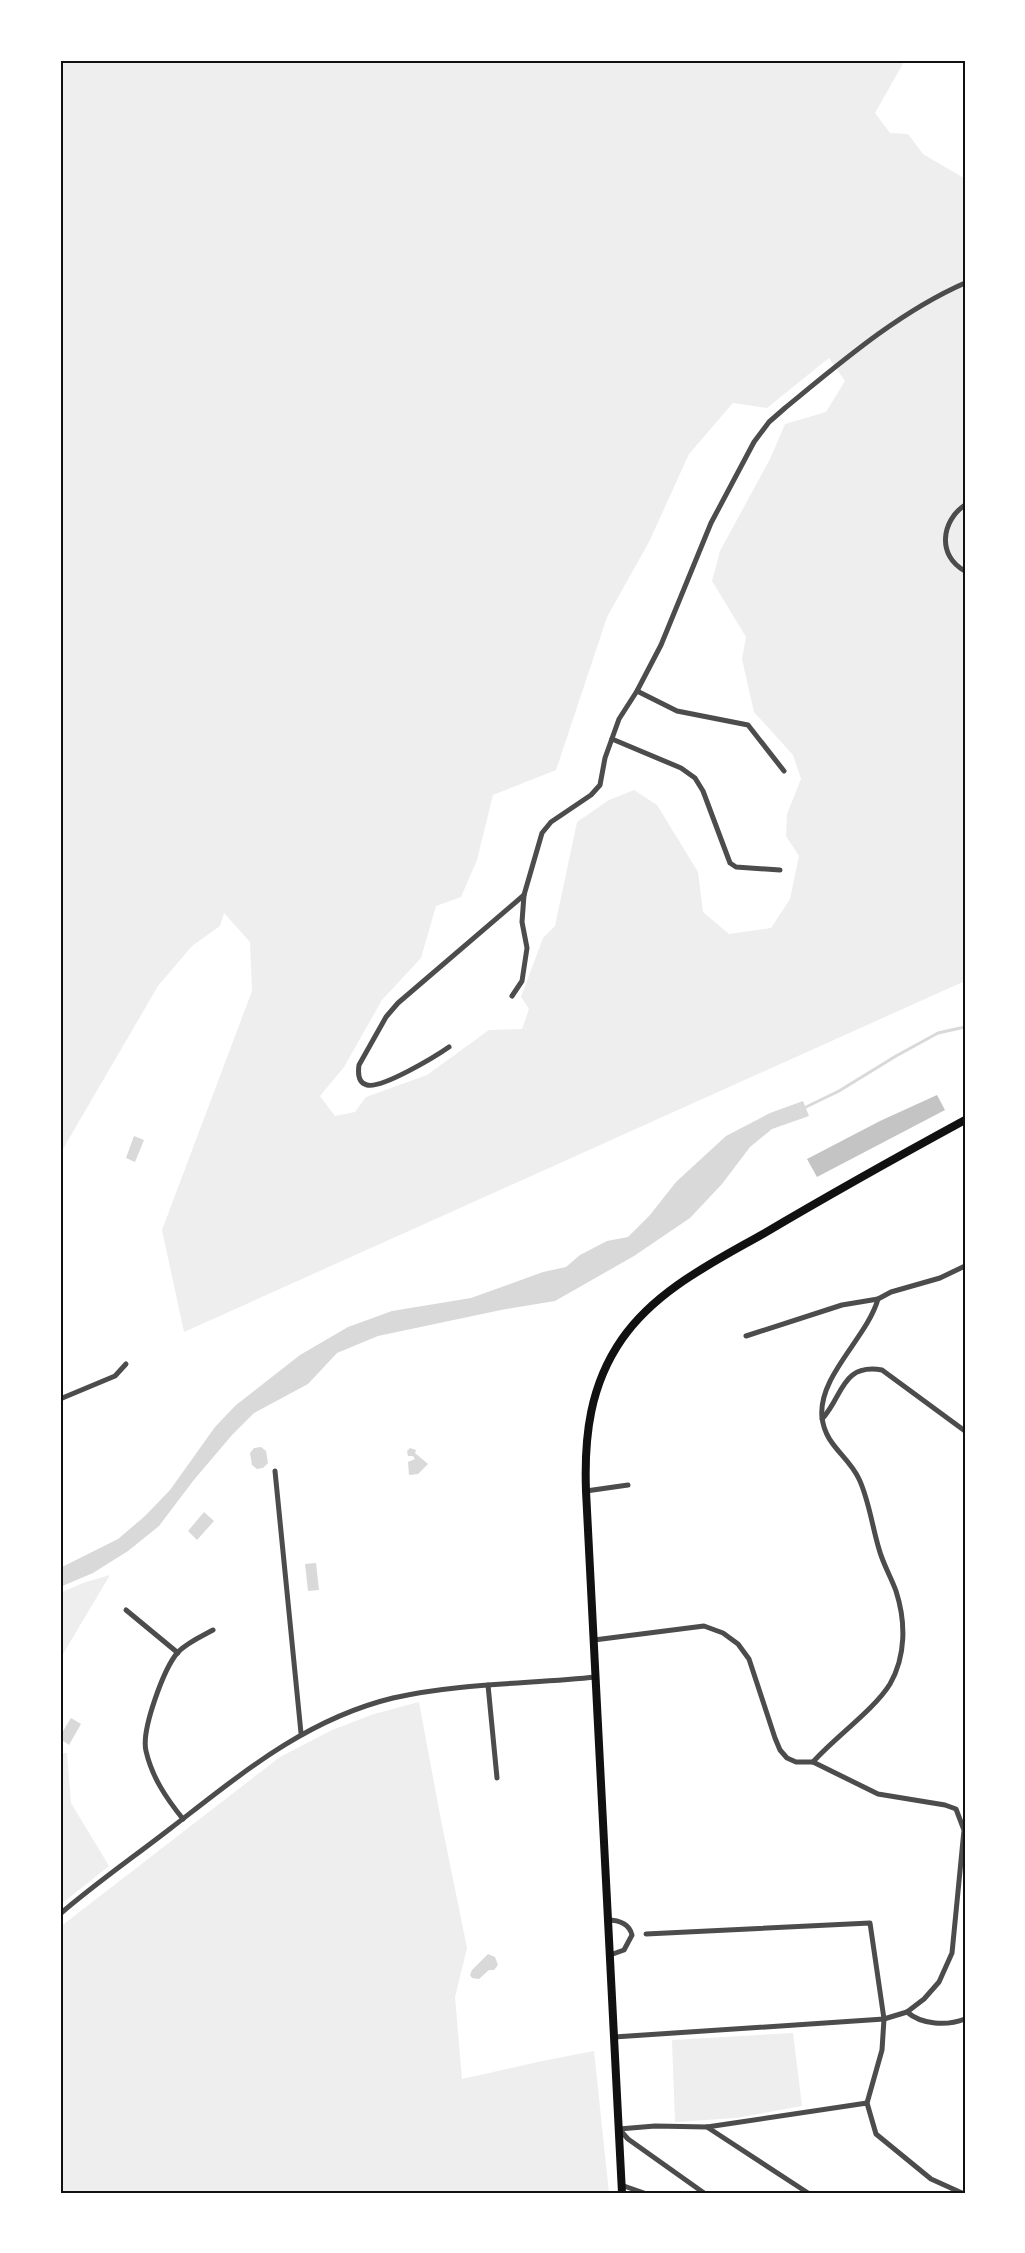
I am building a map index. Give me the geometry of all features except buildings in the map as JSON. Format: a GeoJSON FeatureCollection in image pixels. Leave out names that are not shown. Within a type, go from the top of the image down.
{"type":"FeatureCollection","features":[{"type":"Feature","properties":{"kind":"main road"},"geometry":{"type":"LineString","coordinates":[[622,2189],[586,1491],[585,1447],[592,1403],[612,1354],[622,1338],[642,1314],[668,1292],[705,1266],[965,1120]]}},
{"type":"Feature","properties":{"kind":"street"},"geometry":{"type":"LineString","coordinates":[[512,996],[522,981],[527,948],[522,922],[524,895],[542,833],[552,822],[591,795],[600,785],[619,718],[637,691],[661,645],[711,523],[742,463],[769,422],[812,387],[904,316],[934,297],[965,283]]}},
{"type":"Feature","properties":{"kind":"street"},"geometry":{"type":"LineString","coordinates":[[965,505],[951,518],[944,544],[949,556],[965,571]]}},
{"type":"Feature","properties":{"kind":"street"},"geometry":{"type":"LineString","coordinates":[[637,691],[677,711],[748,726],[784,771]]}},
{"type":"Feature","properties":{"kind":"street"},"geometry":{"type":"LineString","coordinates":[[612,739],[681,768],[695,778],[703,791],[730,863],[736,867],[780,870]]}},
{"type":"Feature","properties":{"kind":"street"},"geometry":{"type":"LineString","coordinates":[[449,1047],[405,1073],[373,1085],[361,1082],[358,1074],[359,1065],[386,1017],[398,1003],[524,895]]}},
{"type":"Feature","properties":{"kind":"street"},"geometry":{"type":"LineString","coordinates":[[746,1336],[842,1305],[878,1299],[891,1292],[940,1278],[965,1266]]}},
{"type":"Feature","properties":{"kind":"street"},"geometry":{"type":"LineString","coordinates":[[813,1762],[889,1685],[900,1661],[903,1640],[902,1615],[896,1591],[880,1552],[860,1480],[852,1465],[834,1448],[822,1419],[825,1394],[874,1313],[878,1299]]}},
{"type":"Feature","properties":{"kind":"street"},"geometry":{"type":"LineString","coordinates":[[60,1399],[115,1376],[126,1364]]}},
{"type":"Feature","properties":{"kind":"street"},"geometry":{"type":"LineString","coordinates":[[822,1419],[830,1411],[843,1384],[852,1375],[874,1369],[882,1370],[965,1431]]}},
{"type":"Feature","properties":{"kind":"street"},"geometry":{"type":"LineString","coordinates":[[275,1471],[301,1733]]}},
{"type":"Feature","properties":{"kind":"street"},"geometry":{"type":"LineString","coordinates":[[586,1491],[628,1485]]}},
{"type":"Feature","properties":{"kind":"street"},"geometry":{"type":"LineString","coordinates":[[126,1610],[178,1653]]}},
{"type":"Feature","properties":{"kind":"street"},"geometry":{"type":"LineString","coordinates":[[594,1640],[704,1626],[723,1633],[738,1644],[749,1659],[780,1750],[787,1758],[796,1762],[813,1762],[878,1794],[945,1804],[956,1809],[964,1830],[952,1953],[939,1982],[924,1999],[907,2012],[884,2019],[614,2037]]}},
{"type":"Feature","properties":{"kind":"street"},"geometry":{"type":"LineString","coordinates":[[183,1819],[158,1785],[145,1750],[144,1735],[163,1679],[178,1653],[192,1641],[213,1630]]}},
{"type":"Feature","properties":{"kind":"street"},"geometry":{"type":"LineString","coordinates":[[60,1914],[255,1764],[301,1733],[333,1719],[392,1699],[488,1686],[596,1677]]}},
{"type":"Feature","properties":{"kind":"street"},"geometry":{"type":"LineString","coordinates":[[488,1686],[497,1778]]}},
{"type":"Feature","properties":{"kind":"street"},"geometry":{"type":"LineString","coordinates":[[607,1920],[622,1922],[634,1935],[624,1950],[610,1955]]}},
{"type":"Feature","properties":{"kind":"street"},"geometry":{"type":"LineString","coordinates":[[646,1934],[870,1923],[884,2019],[882,2050],[867,2103],[876,2134],[931,2179],[962,2193]]}},
{"type":"Feature","properties":{"kind":"street"},"geometry":{"type":"LineString","coordinates":[[907,2012],[916,2020],[947,2024],[965,2019]]}},
{"type":"Feature","properties":{"kind":"street"},"geometry":{"type":"LineString","coordinates":[[619,2129],[655,2126],[707,2127],[867,2103]]}},
{"type":"Feature","properties":{"kind":"street"},"geometry":{"type":"LineString","coordinates":[[707,2127],[808,2193]]}},
{"type":"Feature","properties":{"kind":"street"},"geometry":{"type":"LineString","coordinates":[[619,2129],[628,2139],[704,2193]]}},
{"type":"Feature","properties":{"kind":"street"},"geometry":{"type":"LineString","coordinates":[[622,2189],[644,2193]]}},
{"type":"Feature","properties":{"kind":"shaded area"},"geometry":{"type":"Polygon","coordinates":[[[60,60],[905,60],[875,113],[890,133],[908,134],[923,154],[962,177],[965,176],[965,981],[184,1332],[162,1230],[252,991],[250,942],[224,913],[220,926],[192,946],[158,986],[60,1154],[60,60]],[[829,358],[767,408],[733,403],[689,454],[649,542],[607,617],[556,770],[493,795],[477,860],[461,897],[436,906],[421,958],[382,1000],[344,1067],[320,1096],[335,1116],[355,1112],[366,1097],[427,1075],[489,1030],[522,1029],[529,1009],[521,997],[543,938],[555,926],[577,822],[609,800],[634,790],[657,805],[698,872],[703,912],[729,934],[771,928],[790,899],[799,856],[786,836],[787,814],[801,779],[793,755],[754,712],[742,659],[746,637],[712,581],[720,551],[770,459],[785,424],[826,412],[845,381],[829,358]]]}},
{"type":"Feature","properties":{"kind":"shaded area"},"geometry":{"type":"Polygon","coordinates":[[[803,1101],[809,1116],[772,1129],[750,1147],[722,1184],[690,1218],[634,1256],[555,1301],[378,1336],[337,1353],[308,1384],[254,1413],[193,1481],[159,1526],[128,1551],[93,1573],[60,1587],[60,1568],[118,1539],[145,1516],[170,1490],[215,1427],[236,1405],[300,1355],[348,1327],[392,1311],[471,1298],[543,1272],[566,1267],[580,1255],[607,1241],[628,1237],[650,1215],[676,1182],[726,1136],[770,1113],[803,1101]]]}},
{"type":"Feature","properties":{"kind":"shaded area"},"geometry":{"type":"Polygon","coordinates":[[[134,1136],[144,1140],[135,1162],[126,1158],[134,1136]]]}},
{"type":"Feature","properties":{"kind":"shaded area"},"geometry":{"type":"Polygon","coordinates":[[[261,1447],[266,1451],[268,1463],[263,1468],[257,1469],[252,1465],[250,1453],[254,1448],[261,1447]]]}},
{"type":"Feature","properties":{"kind":"shaded area"},"geometry":{"type":"Polygon","coordinates":[[[410,1448],[416,1450],[415,1453],[428,1464],[418,1474],[409,1475],[408,1462],[415,1459],[413,1456],[408,1456],[407,1451],[410,1448]]]}},
{"type":"Feature","properties":{"kind":"shaded area"},"geometry":{"type":"Polygon","coordinates":[[[204,1512],[214,1521],[197,1540],[188,1531],[204,1512]]]}},
{"type":"Feature","properties":{"kind":"shaded area"},"geometry":{"type":"Polygon","coordinates":[[[316,1563],[319,1590],[308,1591],[305,1564],[316,1563]]]}},
{"type":"Feature","properties":{"kind":"shaded area"},"geometry":{"type":"Polygon","coordinates":[[[110,1575],[60,1659],[60,1593],[110,1575]]]}},
{"type":"Feature","properties":{"kind":"shaded area"},"geometry":{"type":"Polygon","coordinates":[[[419,1702],[467,1948],[455,1997],[462,2079],[594,2051],[609,2193],[60,2193],[60,1927],[280,1757],[332,1730],[374,1714],[419,1702]]]}},
{"type":"Feature","properties":{"kind":"shaded area"},"geometry":{"type":"Polygon","coordinates":[[[71,1718],[81,1724],[69,1745],[60,1739],[60,1736],[71,1718]]]}},
{"type":"Feature","properties":{"kind":"shaded area"},"geometry":{"type":"Polygon","coordinates":[[[60,1753],[67,1753],[71,1803],[109,1866],[60,1905],[60,1753]]]}},
{"type":"Feature","properties":{"kind":"shaded area"},"geometry":{"type":"Polygon","coordinates":[[[488,1954],[495,1957],[498,1965],[479,1979],[472,1978],[470,1975],[472,1970],[488,1954]]]}},
{"type":"Feature","properties":{"kind":"shaded area"},"geometry":{"type":"Polygon","coordinates":[[[793,2033],[802,2106],[736,2118],[675,2122],[672,2040],[793,2033]]]}},
{"type":"Feature","properties":{"kind":"waterway"},"geometry":{"type":"LineString","coordinates":[[806,1107],[839,1091],[938,1033],[965,1027]]}}]}
